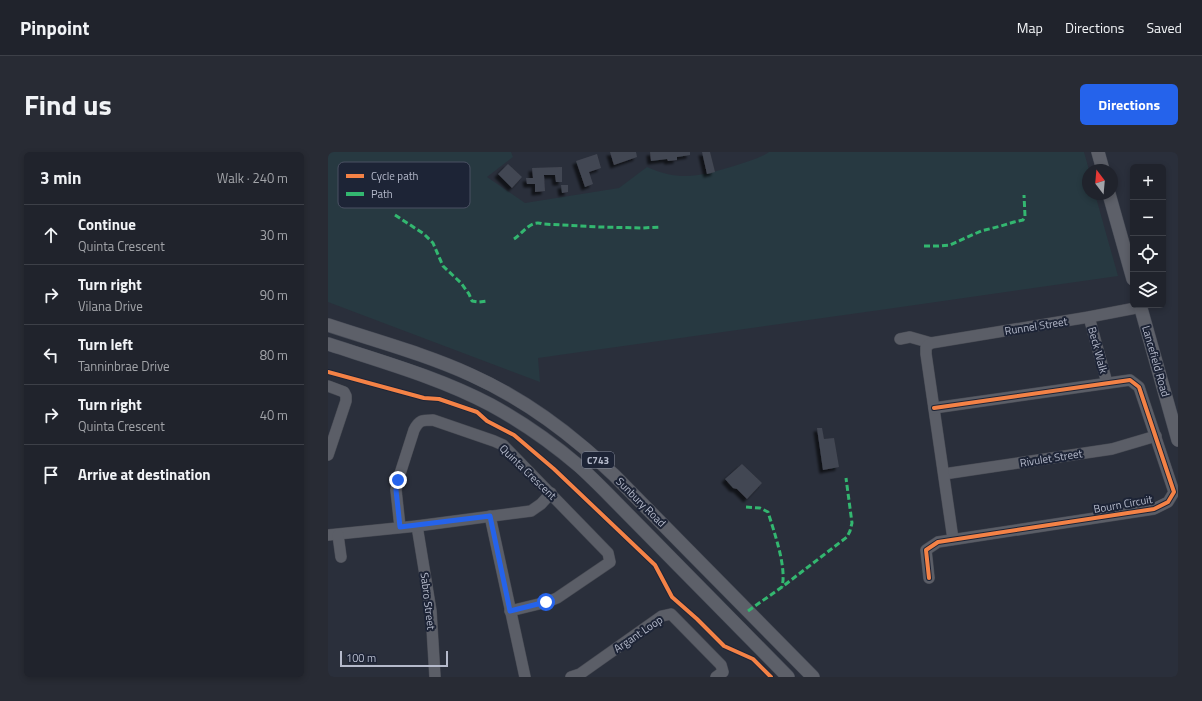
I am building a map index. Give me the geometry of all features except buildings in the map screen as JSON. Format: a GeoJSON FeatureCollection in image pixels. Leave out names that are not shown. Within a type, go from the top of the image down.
{"type":"FeatureCollection","features":[{"type":"Feature","properties":{"kind":"main road"},"geometry":{"type":"LineString","coordinates":[[1098,152],[1101,164]]}},
{"type":"Feature","properties":{"kind":"main road"},"geometry":{"type":"LineString","coordinates":[[1111,200],[1131,272]]}},
{"type":"Feature","properties":{"kind":"main road","name":"Lancefield Road"},"geometry":{"type":"LineString","coordinates":[[1141,308],[1178,440]]}},
{"type":"Feature","properties":{"kind":"main road","name":"Sunbury Road"},"geometry":{"type":"LineString","coordinates":[[328,325],[434,360],[472,375],[548,419],[584,447],[614,475],[813,677]]}},
{"type":"Feature","properties":{"kind":"main road","name":"Sunbury Road"},"geometry":{"type":"LineString","coordinates":[[328,344],[414,372],[458,389],[491,405],[545,439],[579,466],[605,491],[788,677]]}},
{"type":"Feature","properties":{"kind":"street","name":"Runnel Street"},"geometry":{"type":"LineString","coordinates":[[900,339],[910,337],[931,343],[1089,317],[1131,308]]}},
{"type":"Feature","properties":{"kind":"street","name":"Beck Walk"},"geometry":{"type":"LineString","coordinates":[[1089,317],[1107,382]]}},
{"type":"Feature","properties":{"kind":"street"},"geometry":{"type":"LineString","coordinates":[[931,343],[926,347],[926,354],[953,539]]}},
{"type":"Feature","properties":{"kind":"street","name":"Bourn Circuit"},"geometry":{"type":"LineString","coordinates":[[929,578],[926,550],[938,542],[1154,509],[1168,502],[1174,492],[1139,387],[1130,380],[1107,382],[934,408]]}},
{"type":"Feature","properties":{"kind":"street"},"geometry":{"type":"LineString","coordinates":[[328,386],[344,392],[346,396],[328,455]]}},
{"type":"Feature","properties":{"kind":"street","name":"Quinta Crescent"},"geometry":{"type":"LineString","coordinates":[[400,527],[396,490],[414,430],[418,423],[424,420],[433,420],[503,445],[608,553],[610,562],[557,598],[510,611]]}},
{"type":"Feature","properties":{"kind":"street","name":"Rivulet Street"},"geometry":{"type":"LineString","coordinates":[[944,474],[1112,448],[1156,436]]}},
{"type":"Feature","properties":{"kind":"street"},"geometry":{"type":"LineString","coordinates":[[341,557],[333,535],[417,526],[531,510],[541,504],[551,494]]}},
{"type":"Feature","properties":{"kind":"street"},"geometry":{"type":"LineString","coordinates":[[490,516],[525,677]]}},
{"type":"Feature","properties":{"kind":"street","name":"Sabro Street"},"geometry":{"type":"LineString","coordinates":[[417,526],[431,611],[435,677]]}},
{"type":"Feature","properties":{"kind":"street","name":"Argant Loop"},"geometry":{"type":"LineString","coordinates":[[572,677],[580,674],[662,616],[671,614],[721,665],[723,672],[716,677]]}},
{"type":"Feature","properties":{"kind":"shaded area"},"geometry":{"type":"Polygon","coordinates":[[[328,152],[511,152],[513,157],[487,177],[525,203],[619,188],[647,167],[670,175],[700,175],[748,162],[769,152],[1084,152],[1087,164],[1082,164],[1082,200],[1097,200],[1118,276],[538,358],[540,382],[328,302],[328,152]]]}},
{"type":"Feature","properties":{"kind":"marked path"},"geometry":{"type":"LineString","coordinates":[[924,246],[950,245],[981,231],[1023,220],[1025,216],[1024,195]]}},
{"type":"Feature","properties":{"kind":"marked path"},"geometry":{"type":"LineString","coordinates":[[395,215],[424,234],[433,243],[443,266],[461,283],[472,301],[487,301]]}},
{"type":"Feature","properties":{"kind":"marked path"},"geometry":{"type":"LineString","coordinates":[[514,239],[527,227],[535,223],[600,227],[661,227]]}},
{"type":"Feature","properties":{"kind":"marked path"},"geometry":{"type":"LineString","coordinates":[[748,611],[847,537],[852,523],[846,478]]}},
{"type":"Feature","properties":{"kind":"marked path"},"geometry":{"type":"LineString","coordinates":[[746,507],[760,508],[768,512],[783,570],[782,587]]}},
{"type":"Feature","properties":{"kind":"cycle path"},"geometry":{"type":"LineString","coordinates":[[328,372],[424,398],[439,399],[477,412],[487,421],[514,435],[554,469],[655,565],[672,597],[724,646],[753,659],[771,677]]}},
{"type":"Feature","properties":{"kind":"cycle path"},"geometry":{"type":"LineString","coordinates":[[929,578],[926,550],[938,542],[1154,509],[1168,502],[1174,492],[1139,387],[1130,380],[934,408]]}},
{"type":"Feature","properties":{"kind":"route"},"geometry":{"type":"LineString","coordinates":[[398,480],[396,500],[400,527],[490,516],[510,611],[546,602]]}}]}
